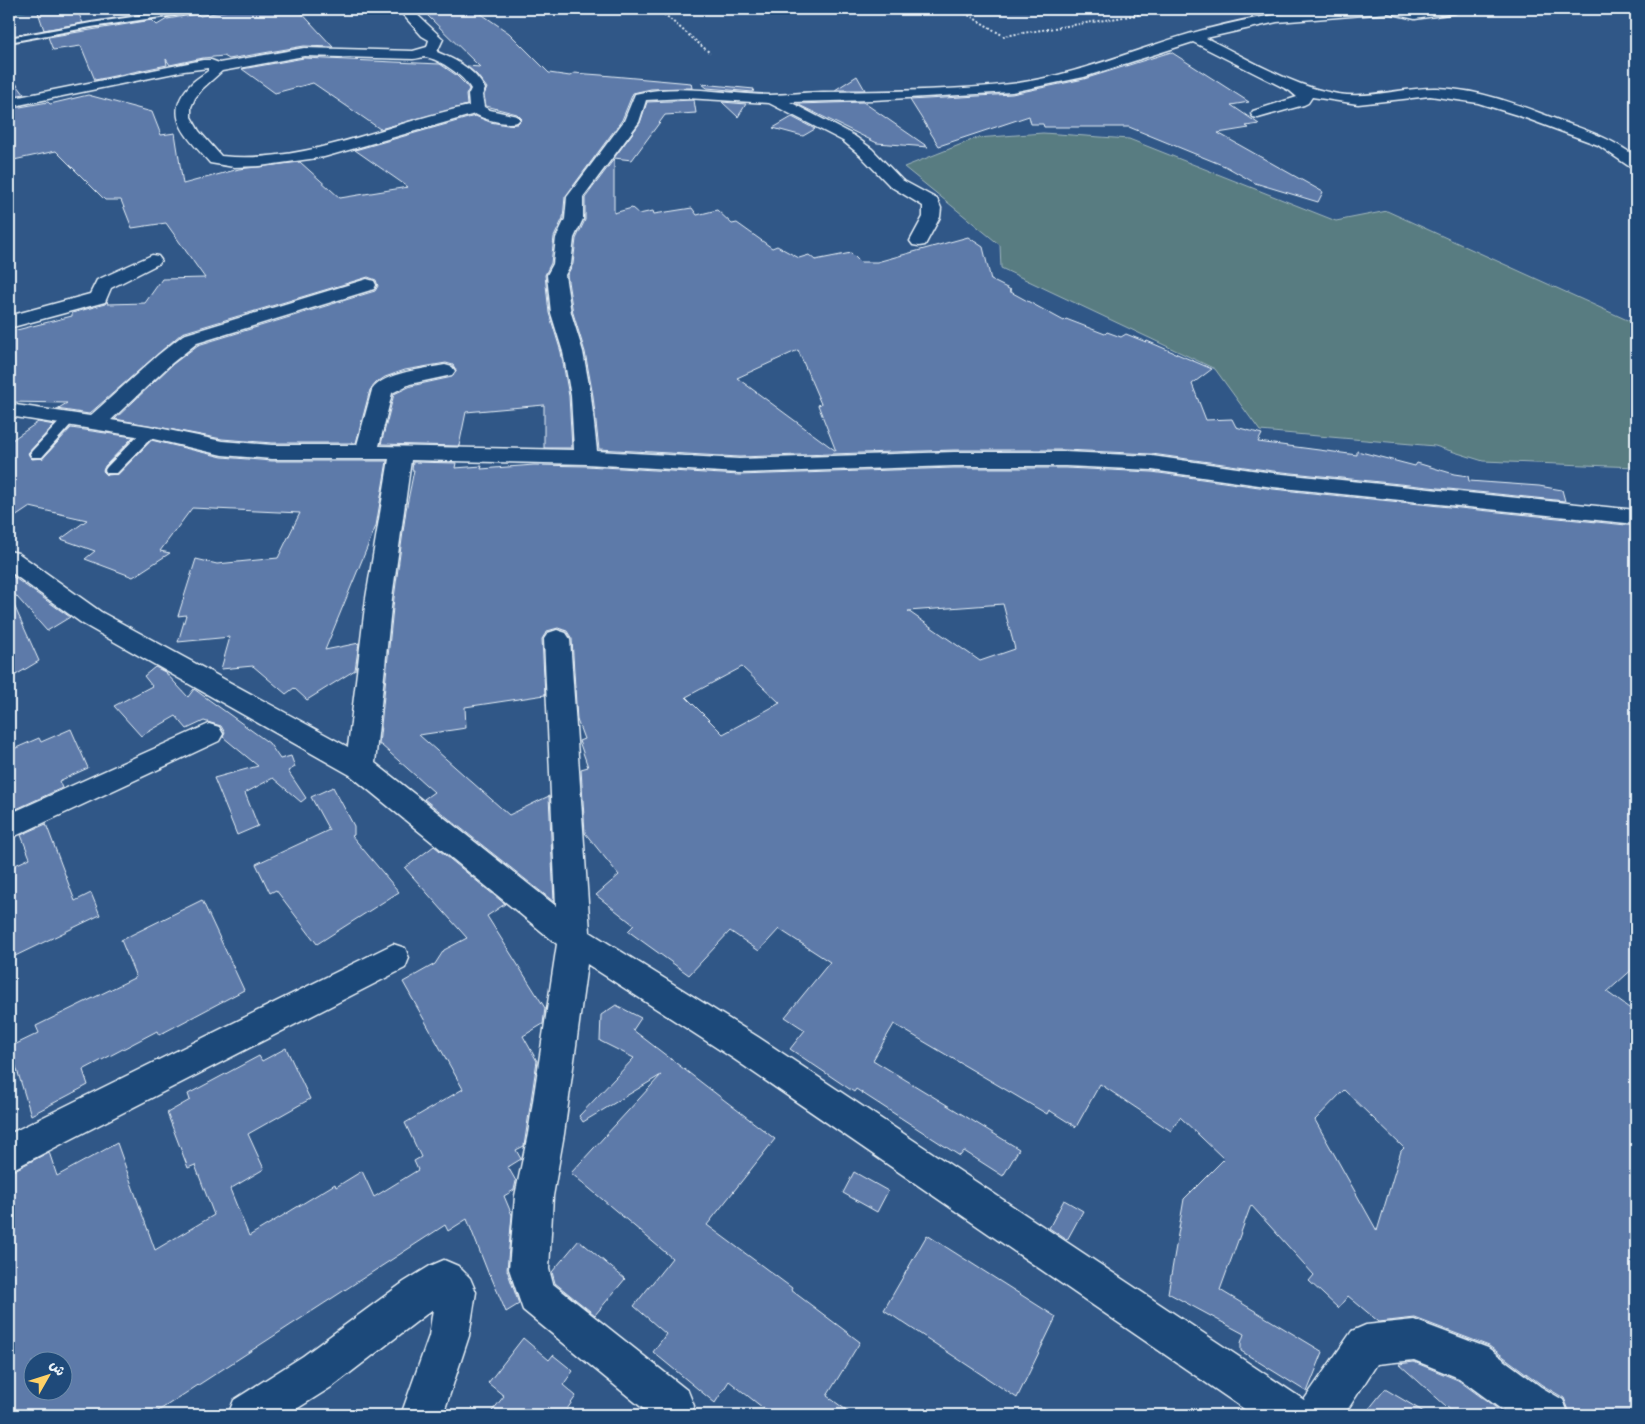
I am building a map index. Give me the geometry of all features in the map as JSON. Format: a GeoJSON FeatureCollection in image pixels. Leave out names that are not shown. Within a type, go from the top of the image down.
{"type":"FeatureCollection","features":[{"type":"Feature","properties":{"kind":"street"},"geometry":{"type":"LineString","coordinates":[[9,104],[203,64],[211,64],[217,68],[304,52],[413,55],[433,49],[436,39],[426,33],[404,9]]}},
{"type":"Feature","properties":{"kind":"street"},"geometry":{"type":"LineString","coordinates":[[586,458],[581,396],[573,352],[561,313],[556,275],[562,264],[565,238],[574,219],[575,196],[631,122],[640,97],[652,94],[686,94],[771,99],[821,96],[873,96],[1012,88],[1079,74],[1238,25],[1299,15],[1388,9],[1414,15],[1455,9]]}},
{"type":"Feature","properties":{"kind":"street"},"geometry":{"type":"LineString","coordinates":[[1194,37],[1295,88],[1305,96],[1303,100],[1258,114]]}},
{"type":"Feature","properties":{"kind":"street"},"geometry":{"type":"LineString","coordinates":[[426,52],[447,61],[470,75],[478,89],[476,95],[477,109]]}},
{"type":"Feature","properties":{"kind":"street"},"geometry":{"type":"LineString","coordinates":[[217,68],[214,74],[198,85],[188,96],[183,107],[184,118],[190,132],[216,160],[234,162],[260,161],[324,152],[450,115],[477,109],[486,114],[512,119]]}},
{"type":"Feature","properties":{"kind":"street"},"geometry":{"type":"LineString","coordinates":[[1295,88],[1354,100],[1374,100],[1433,92],[1472,98],[1496,104],[1603,142],[1636,164]]}},
{"type":"Feature","properties":{"kind":"street"},"geometry":{"type":"LineString","coordinates":[[771,99],[848,138],[866,152],[896,183],[931,203],[934,208],[933,216],[920,241]]}},
{"type":"Feature","properties":{"kind":"street"},"geometry":{"type":"LineString","coordinates":[[9,322],[98,298],[104,284],[152,260]]}},
{"type":"Feature","properties":{"kind":"street"},"geometry":{"type":"LineString","coordinates":[[95,423],[165,358],[190,339],[367,285]]}},
{"type":"Feature","properties":{"kind":"street"},"geometry":{"type":"LineString","coordinates":[[366,452],[382,390],[404,379],[445,371]]}},
{"type":"Feature","properties":{"kind":"street"},"geometry":{"type":"LineString","coordinates":[[9,410],[149,432],[222,448],[272,452],[366,452],[586,458],[739,466],[954,459],[1065,459],[1152,464],[1273,480],[1636,517]]}},
{"type":"Feature","properties":{"kind":"street"},"geometry":{"type":"LineString","coordinates":[[360,767],[379,598],[401,454]]}},
{"type":"Feature","properties":{"kind":"street"},"geometry":{"type":"LineString","coordinates":[[9,559],[92,618],[360,767],[574,939],[746,1048],[1290,1415]]}},
{"type":"Feature","properties":{"kind":"street"},"geometry":{"type":"LineString","coordinates":[[556,639],[574,939],[546,1134],[534,1196],[529,1269],[537,1296],[673,1406]]}},
{"type":"Feature","properties":{"kind":"street"},"geometry":{"type":"LineString","coordinates":[[9,827],[209,734]]}},
{"type":"Feature","properties":{"kind":"street"},"geometry":{"type":"LineString","coordinates":[[9,1153],[393,958]]}},
{"type":"Feature","properties":{"kind":"street"},"geometry":{"type":"LineString","coordinates":[[249,1415],[318,1371],[418,1296],[444,1280],[456,1292],[449,1336],[422,1415]]}},
{"type":"Feature","properties":{"kind":"street"},"geometry":{"type":"LineString","coordinates":[[1319,1415],[1366,1345],[1414,1340],[1473,1363],[1526,1402],[1548,1415]]}},
{"type":"Feature","properties":{"kind":"lane"},"geometry":{"type":"LineString","coordinates":[[9,40],[91,25],[202,9]]}},
{"type":"Feature","properties":{"kind":"lane"},"geometry":{"type":"LineString","coordinates":[[37,454],[68,420]]}},
{"type":"Feature","properties":{"kind":"lane"},"geometry":{"type":"LineString","coordinates":[[112,470],[149,432]]}},
{"type":"Feature","properties":{"kind":"path"},"geometry":{"type":"LineString","coordinates":[[658,9],[710,54]]}},
{"type":"Feature","properties":{"kind":"path"},"geometry":{"type":"LineString","coordinates":[[958,9],[1004,36],[1174,9]]}},
{"type":"Feature","properties":{"kind":"green space"},"geometry":{"type":"Polygon","coordinates":[[[1043,133],[1129,139],[1336,221],[1387,211],[1636,324],[1636,467],[1483,461],[1435,446],[1260,431],[1215,369],[1001,268],[1000,245],[904,167],[977,138],[1043,133]]]}},
{"type":"Feature","properties":{"kind":"building"},"geometry":{"type":"Polygon","coordinates":[[[71,9],[73,13],[78,12],[83,23],[44,30],[38,12],[71,9]]]}},
{"type":"Feature","properties":{"kind":"building"},"geometry":{"type":"Polygon","coordinates":[[[234,9],[298,9],[333,47],[304,46],[229,59],[224,56],[203,58],[170,65],[166,59],[167,65],[95,80],[81,46],[53,50],[48,37],[152,20],[157,25],[167,19],[198,14],[200,16],[234,9]]]}},
{"type":"Feature","properties":{"kind":"building"},"geometry":{"type":"Polygon","coordinates":[[[427,9],[478,9],[480,13],[509,33],[549,73],[570,76],[574,73],[691,83],[692,88],[651,89],[633,93],[622,120],[565,197],[563,218],[554,237],[551,263],[545,275],[549,313],[561,352],[569,396],[572,448],[544,448],[544,405],[466,412],[459,446],[381,444],[394,394],[411,386],[452,377],[456,370],[453,365],[446,363],[405,370],[385,377],[376,383],[370,390],[356,443],[272,443],[222,439],[115,419],[173,364],[198,345],[375,291],[378,286],[376,280],[368,277],[182,333],[89,414],[57,409],[67,403],[9,402],[9,332],[72,316],[72,313],[105,304],[107,301],[108,304],[145,303],[162,279],[205,278],[166,223],[132,228],[121,200],[105,200],[56,151],[9,161],[9,109],[48,102],[50,104],[88,95],[152,112],[161,135],[175,133],[183,184],[239,169],[300,162],[340,198],[408,187],[355,150],[475,116],[490,122],[507,125],[517,124],[522,119],[517,114],[486,106],[484,95],[487,88],[467,66],[480,67],[426,14],[431,13],[427,9]]]}},
{"type":"Feature","properties":{"kind":"building"},"geometry":{"type":"Polygon","coordinates":[[[1171,52],[1249,102],[1231,105],[1259,124],[1246,126],[1249,128],[1218,133],[1323,192],[1318,202],[1255,183],[1227,167],[1129,127],[1044,127],[1043,124],[1031,124],[1029,116],[939,146],[910,100],[1012,94],[1084,79],[1171,52]]]}},
{"type":"Feature","properties":{"kind":"building"},"geometry":{"type":"Polygon","coordinates":[[[304,58],[440,64],[456,75],[469,89],[466,95],[467,105],[380,129],[313,83],[275,93],[242,69],[304,58]]]}},
{"type":"Feature","properties":{"kind":"building"},"geometry":{"type":"Polygon","coordinates":[[[9,74],[24,94],[9,97],[9,74]]]}},
{"type":"Feature","properties":{"kind":"building"},"geometry":{"type":"Polygon","coordinates":[[[857,76],[865,90],[835,90],[857,76]]]}},
{"type":"Feature","properties":{"kind":"building"},"geometry":{"type":"Polygon","coordinates":[[[702,84],[754,89],[753,92],[707,88],[702,84]]]}},
{"type":"Feature","properties":{"kind":"building"},"geometry":{"type":"Polygon","coordinates":[[[694,100],[696,113],[665,115],[632,160],[614,158],[640,123],[647,102],[694,100]]]}},
{"type":"Feature","properties":{"kind":"building"},"geometry":{"type":"Polygon","coordinates":[[[722,102],[746,104],[738,117],[722,102]]]}},
{"type":"Feature","properties":{"kind":"building"},"geometry":{"type":"Polygon","coordinates":[[[863,102],[928,147],[877,143],[797,104],[863,102]]]}},
{"type":"Feature","properties":{"kind":"building"},"geometry":{"type":"Polygon","coordinates":[[[792,117],[815,129],[803,136],[773,128],[792,117]]]}},
{"type":"Feature","properties":{"kind":"building"},"geometry":{"type":"Polygon","coordinates":[[[614,159],[614,213],[632,208],[639,214],[653,211],[654,214],[692,208],[697,215],[717,210],[732,224],[737,223],[772,248],[777,246],[799,258],[809,255],[815,260],[851,253],[860,262],[877,262],[968,237],[983,247],[991,280],[1064,321],[1066,319],[1105,334],[1107,332],[1121,337],[1126,334],[1212,369],[1192,384],[1206,420],[1232,419],[1236,427],[1262,434],[1258,442],[1357,455],[1357,451],[1415,466],[1417,463],[1454,474],[1468,476],[1469,481],[1539,486],[1562,490],[1565,501],[1273,471],[1152,454],[1065,450],[954,450],[739,457],[599,449],[593,396],[585,352],[573,313],[567,275],[573,264],[576,239],[585,220],[585,198],[614,159]],[[798,350],[737,378],[836,451],[818,405],[821,404],[798,350]]]}},
{"type":"Feature","properties":{"kind":"building"},"geometry":{"type":"Polygon","coordinates":[[[38,422],[54,425],[28,453],[32,459],[43,458],[71,428],[133,437],[105,466],[103,471],[107,475],[118,474],[151,440],[222,457],[272,461],[387,461],[376,526],[325,650],[359,643],[355,670],[307,700],[294,688],[286,694],[253,666],[221,669],[230,637],[178,642],[186,615],[178,616],[196,559],[217,564],[278,558],[300,513],[192,508],[160,551],[170,553],[133,577],[85,559],[95,551],[61,539],[87,520],[30,507],[9,521],[9,442],[38,422]]]}},
{"type":"Feature","properties":{"kind":"building"},"geometry":{"type":"Polygon","coordinates":[[[413,462],[456,463],[455,468],[482,466],[481,469],[534,465],[586,466],[739,475],[954,468],[1065,468],[1152,472],[1273,489],[1636,526],[1636,966],[1607,992],[1636,1013],[1636,1415],[1571,1415],[1564,1398],[1542,1385],[1489,1346],[1415,1318],[1379,1322],[1348,1296],[1338,1308],[1309,1281],[1314,1275],[1251,1205],[1220,1290],[1323,1352],[1307,1392],[1241,1351],[1244,1334],[1168,1293],[1184,1199],[1224,1159],[1180,1117],[1171,1131],[1100,1084],[1076,1127],[1049,1110],[1047,1114],[894,1024],[873,1060],[1019,1149],[1003,1176],[964,1151],[960,1156],[856,1089],[854,1092],[790,1049],[805,1030],[785,1017],[830,962],[779,929],[759,951],[730,931],[689,975],[628,931],[634,925],[596,895],[619,875],[585,833],[581,769],[588,767],[579,741],[584,739],[577,720],[572,639],[567,631],[558,628],[547,631],[542,639],[545,695],[465,707],[466,728],[419,735],[509,815],[549,796],[554,902],[424,799],[434,792],[379,745],[394,598],[406,510],[414,470],[412,470],[413,462]],[[1003,604],[908,611],[980,661],[1015,649],[1003,604]],[[742,667],[686,697],[723,734],[780,703],[742,667]],[[1344,1090],[1315,1120],[1377,1231],[1401,1151],[1404,1148],[1344,1090]]]}},
{"type":"Feature","properties":{"kind":"building"},"geometry":{"type":"Polygon","coordinates":[[[9,574],[70,617],[47,631],[9,588],[9,574]]]}},
{"type":"Feature","properties":{"kind":"building"},"geometry":{"type":"Polygon","coordinates":[[[9,594],[39,661],[9,679],[9,594]]]}},
{"type":"Feature","properties":{"kind":"building"},"geometry":{"type":"Polygon","coordinates":[[[155,667],[165,672],[188,697],[194,689],[269,743],[280,759],[291,756],[295,767],[288,771],[306,798],[301,802],[273,778],[245,793],[258,826],[237,835],[214,778],[258,766],[223,737],[225,733],[221,726],[204,721],[187,729],[176,716],[141,736],[114,706],[152,686],[144,676],[155,667]]]}},
{"type":"Feature","properties":{"kind":"building"},"geometry":{"type":"Polygon","coordinates":[[[71,729],[88,768],[59,781],[62,788],[12,811],[9,804],[9,751],[39,738],[41,742],[71,729]]]}},
{"type":"Feature","properties":{"kind":"building"},"geometry":{"type":"Polygon","coordinates":[[[333,787],[354,826],[354,835],[352,836],[399,892],[317,944],[276,890],[270,893],[256,864],[329,830],[311,797],[333,787]]]}},
{"type":"Feature","properties":{"kind":"building"},"geometry":{"type":"Polygon","coordinates":[[[46,824],[75,901],[91,893],[100,915],[9,959],[9,868],[30,858],[21,835],[46,824]]]}},
{"type":"Feature","properties":{"kind":"building"},"geometry":{"type":"Polygon","coordinates":[[[434,846],[505,904],[487,916],[545,1008],[543,1024],[523,1036],[537,1061],[524,1146],[516,1150],[521,1159],[508,1167],[516,1181],[514,1190],[504,1196],[512,1215],[507,1270],[519,1304],[506,1312],[467,1219],[448,1231],[445,1225],[152,1415],[9,1415],[9,1173],[49,1152],[57,1176],[117,1143],[155,1250],[214,1215],[195,1165],[188,1168],[167,1113],[190,1100],[188,1094],[259,1056],[262,1061],[286,1048],[310,1099],[248,1134],[264,1169],[230,1189],[249,1236],[335,1184],[336,1187],[362,1171],[374,1197],[418,1170],[414,1161],[421,1157],[405,1123],[463,1089],[403,982],[435,964],[444,950],[467,938],[405,868],[434,846]]]}},
{"type":"Feature","properties":{"kind":"building"},"geometry":{"type":"Polygon","coordinates":[[[202,900],[244,990],[159,1035],[157,1031],[83,1070],[88,1085],[31,1115],[10,1047],[39,1033],[36,1026],[136,977],[121,940],[202,900]]]}},
{"type":"Feature","properties":{"kind":"building"},"geometry":{"type":"Polygon","coordinates":[[[616,1005],[641,1018],[633,1030],[775,1139],[707,1225],[792,1288],[791,1290],[860,1342],[827,1396],[853,1415],[772,1415],[729,1381],[715,1403],[653,1352],[666,1334],[634,1306],[672,1258],[571,1173],[661,1075],[583,1122],[579,1116],[634,1058],[600,1041],[601,1015],[616,1005]]]}},
{"type":"Feature","properties":{"kind":"building"},"geometry":{"type":"Polygon","coordinates":[[[854,1172],[888,1191],[877,1212],[843,1193],[854,1172]]]}},
{"type":"Feature","properties":{"kind":"building"},"geometry":{"type":"Polygon","coordinates":[[[1064,1200],[1083,1211],[1067,1240],[1049,1228],[1064,1200]]]}},
{"type":"Feature","properties":{"kind":"building"},"geometry":{"type":"Polygon","coordinates":[[[927,1235],[1056,1317],[1017,1398],[884,1310],[927,1235]]]}},
{"type":"Feature","properties":{"kind":"building"},"geometry":{"type":"Polygon","coordinates":[[[579,1240],[625,1279],[595,1315],[555,1283],[552,1272],[579,1240]]]}},
{"type":"Feature","properties":{"kind":"building"},"geometry":{"type":"Polygon","coordinates":[[[523,1338],[549,1360],[553,1355],[573,1371],[563,1385],[576,1396],[563,1415],[489,1415],[504,1396],[488,1383],[523,1338]]]}},
{"type":"Feature","properties":{"kind":"building"},"geometry":{"type":"Polygon","coordinates":[[[1414,1362],[1458,1380],[1506,1415],[1456,1415],[1399,1364],[1414,1362]]]}},
{"type":"Feature","properties":{"kind":"building"},"geometry":{"type":"Polygon","coordinates":[[[1385,1389],[1429,1415],[1364,1415],[1385,1389]]]}},
{"type":"Feature","properties":{"kind":"waterway"},"geometry":{"type":"LineString","coordinates":[[9,11],[21,9]]}}]}
